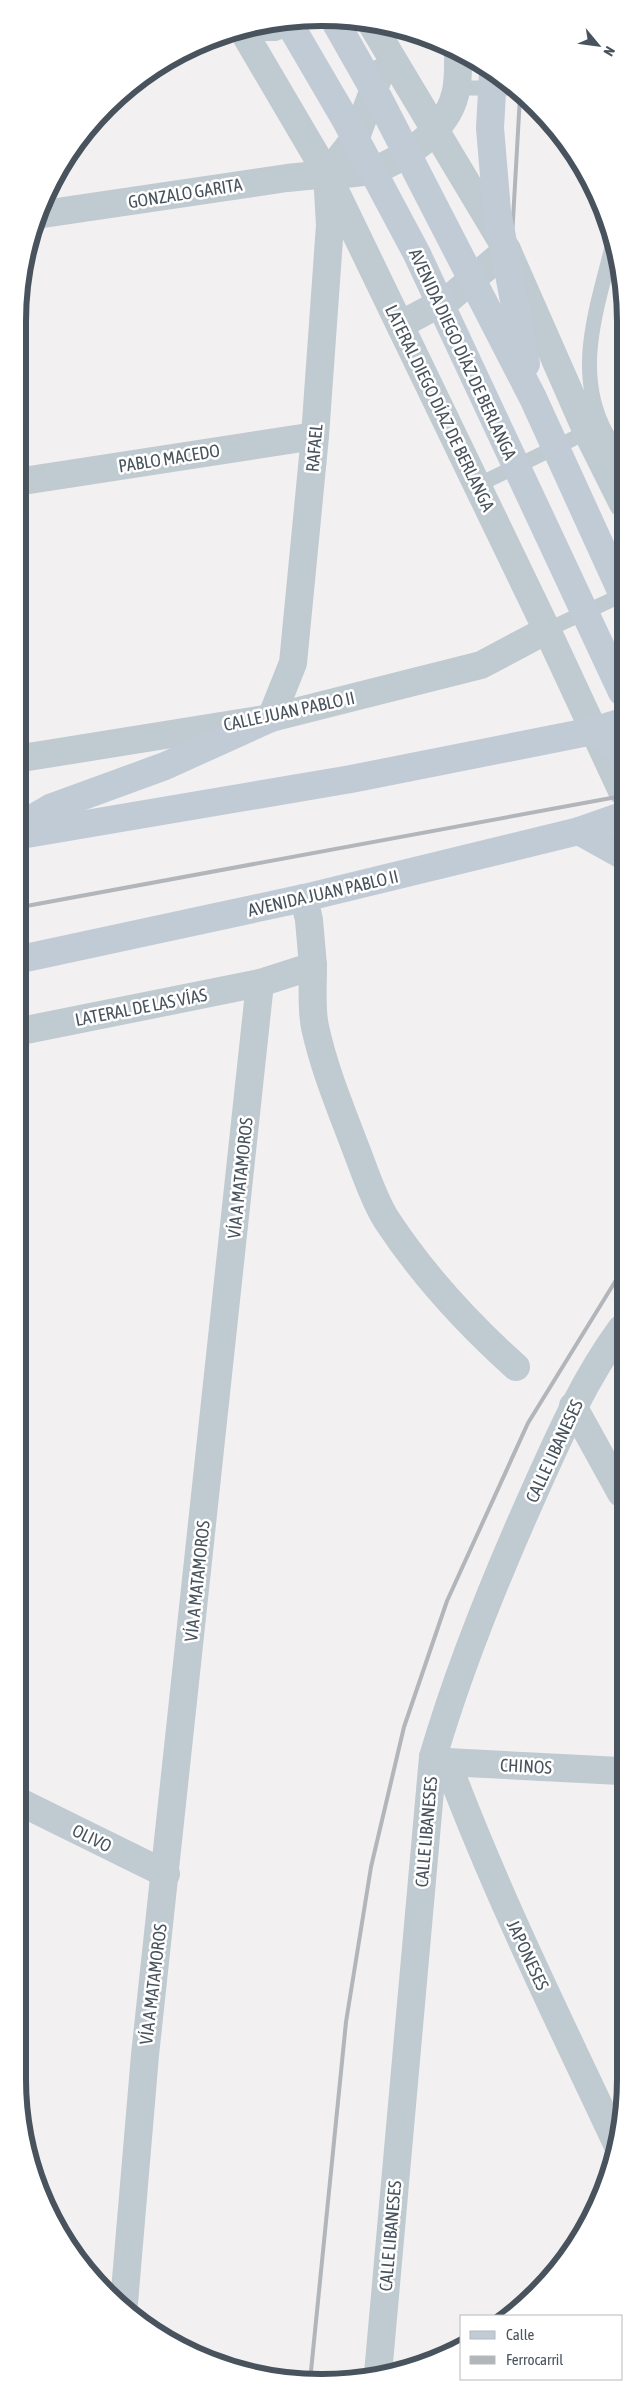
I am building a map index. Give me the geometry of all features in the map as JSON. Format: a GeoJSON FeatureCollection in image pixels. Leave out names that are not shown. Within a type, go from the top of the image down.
{"type":"FeatureCollection","features":[{"type":"Feature","properties":{"kind":"main road"},"geometry":{"type":"LineString","coordinates":[[338,27],[379,99],[533,398],[617,583]]}},
{"type":"Feature","properties":{"kind":"main road","name":"AVENIDA DIEGO DÍAZ DE BERLANGA"},"geometry":{"type":"LineString","coordinates":[[292,28],[345,119],[417,254],[617,681]]}},
{"type":"Feature","properties":{"kind":"main road"},"geometry":{"type":"LineString","coordinates":[[502,88],[490,128],[497,211],[510,287],[533,398]]}},
{"type":"Feature","properties":{"kind":"main road"},"geometry":{"type":"LineString","coordinates":[[26,823],[50,808],[165,766],[271,718]]}},
{"type":"Feature","properties":{"kind":"main road"},"geometry":{"type":"LineString","coordinates":[[26,834],[341,780],[593,731],[617,724]]}},
{"type":"Feature","properties":{"kind":"main road"},"geometry":{"type":"LineString","coordinates":[[593,731],[617,748]]}},
{"type":"Feature","properties":{"kind":"main road","name":"AVENIDA JUAN PABLO II"},"geometry":{"type":"LineString","coordinates":[[26,958],[304,898],[579,831],[617,818]]}},
{"type":"Feature","properties":{"kind":"main road"},"geometry":{"type":"LineString","coordinates":[[579,831],[617,852]]}},
{"type":"Feature","properties":{"kind":"street","name":"LATERAL DIEGO DÍAZ DE BERLANGA"},"geometry":{"type":"LineString","coordinates":[[246,36],[327,174],[478,485],[617,781]]}},
{"type":"Feature","properties":{"kind":"street"},"geometry":{"type":"LineString","coordinates":[[389,38],[434,130],[507,250],[587,432],[617,494]]}},
{"type":"Feature","properties":{"kind":"street"},"geometry":{"type":"LineString","coordinates":[[356,137],[375,89],[389,38]]}},
{"type":"Feature","properties":{"kind":"street","name":"GONZALO GARITA"},"geometry":{"type":"LineString","coordinates":[[47,213],[287,178],[327,174],[352,174],[392,162],[410,152],[434,130],[447,114],[457,88],[458,60]]}},
{"type":"Feature","properties":{"kind":"street"},"geometry":{"type":"LineString","coordinates":[[327,174],[356,137],[373,124],[393,119],[410,121],[434,130]]}},
{"type":"Feature","properties":{"kind":"street","name":"RAFAEL"},"geometry":{"type":"LineString","coordinates":[[271,718],[293,663],[315,436],[330,225],[327,174]]}},
{"type":"Feature","properties":{"kind":"street"},"geometry":{"type":"LineString","coordinates":[[400,325],[450,298],[507,250]]}},
{"type":"Feature","properties":{"kind":"street","name":"PABLO MACEDO"},"geometry":{"type":"LineString","coordinates":[[26,481],[315,436]]}},
{"type":"Feature","properties":{"kind":"street","name":"CALLE JUAN PABLO II"},"geometry":{"type":"LineString","coordinates":[[26,757],[271,718],[481,665],[547,630]]}},
{"type":"Feature","properties":{"kind":"street"},"geometry":{"type":"LineString","coordinates":[[304,898],[309,920],[313,966],[313,1011],[320,1044],[334,1090],[371,1187],[385,1218],[425,1273],[480,1334],[516,1367]]}},
{"type":"Feature","properties":{"kind":"street"},"geometry":{"type":"LineString","coordinates":[[260,983],[313,966]]}},
{"type":"Feature","properties":{"kind":"street","name":"LATERAL DE LAS VÍAS"},"geometry":{"type":"LineString","coordinates":[[26,1030],[260,983]]}},
{"type":"Feature","properties":{"kind":"street","name":"VÍA A MATAMOROS"},"geometry":{"type":"LineString","coordinates":[[124,2298],[145,2055],[166,1874],[260,983]]}},
{"type":"Feature","properties":{"kind":"street","name":"CALLE LIBANESES"},"geometry":{"type":"LineString","coordinates":[[379,2368],[440,1760],[451,1698],[503,1562],[573,1406],[617,1335]]}},
{"type":"Feature","properties":{"kind":"street"},"geometry":{"type":"LineString","coordinates":[[573,1406],[617,1486]]}},
{"type":"Feature","properties":{"kind":"street","name":"CHINOS"},"geometry":{"type":"LineString","coordinates":[[440,1760],[617,1771]]}},
{"type":"Feature","properties":{"kind":"street","name":"JAPONESES"},"geometry":{"type":"LineString","coordinates":[[440,1760],[612,2132]]}},
{"type":"Feature","properties":{"kind":"street","name":"OLIVO"},"geometry":{"type":"LineString","coordinates":[[26,1805],[166,1874]]}},
{"type":"Feature","properties":{"kind":"lane"},"geometry":{"type":"LineString","coordinates":[[457,88],[498,84]]}},
{"type":"Feature","properties":{"kind":"lane"},"geometry":{"type":"LineString","coordinates":[[610,257],[588,351],[589,380],[594,404],[606,434],[617,447]]}},
{"type":"Feature","properties":{"kind":"lane"},"geometry":{"type":"LineString","coordinates":[[471,357],[522,464],[551,519],[607,640]]}},
{"type":"Feature","properties":{"kind":"lane"},"geometry":{"type":"LineString","coordinates":[[478,485],[587,432]]}},
{"type":"Feature","properties":{"kind":"lane"},"geometry":{"type":"LineString","coordinates":[[547,630],[617,596]]}},
{"type":"Feature","properties":{"kind":"railway"},"geometry":{"type":"LineString","coordinates":[[510,273],[520,103]]}},
{"type":"Feature","properties":{"kind":"railway"},"geometry":{"type":"LineString","coordinates":[[26,906],[617,797]]}},
{"type":"Feature","properties":{"kind":"railway"},"geometry":{"type":"LineString","coordinates":[[311,2373],[346,2022],[371,1867],[404,1727],[447,1601],[528,1423],[617,1278]]}}]}
